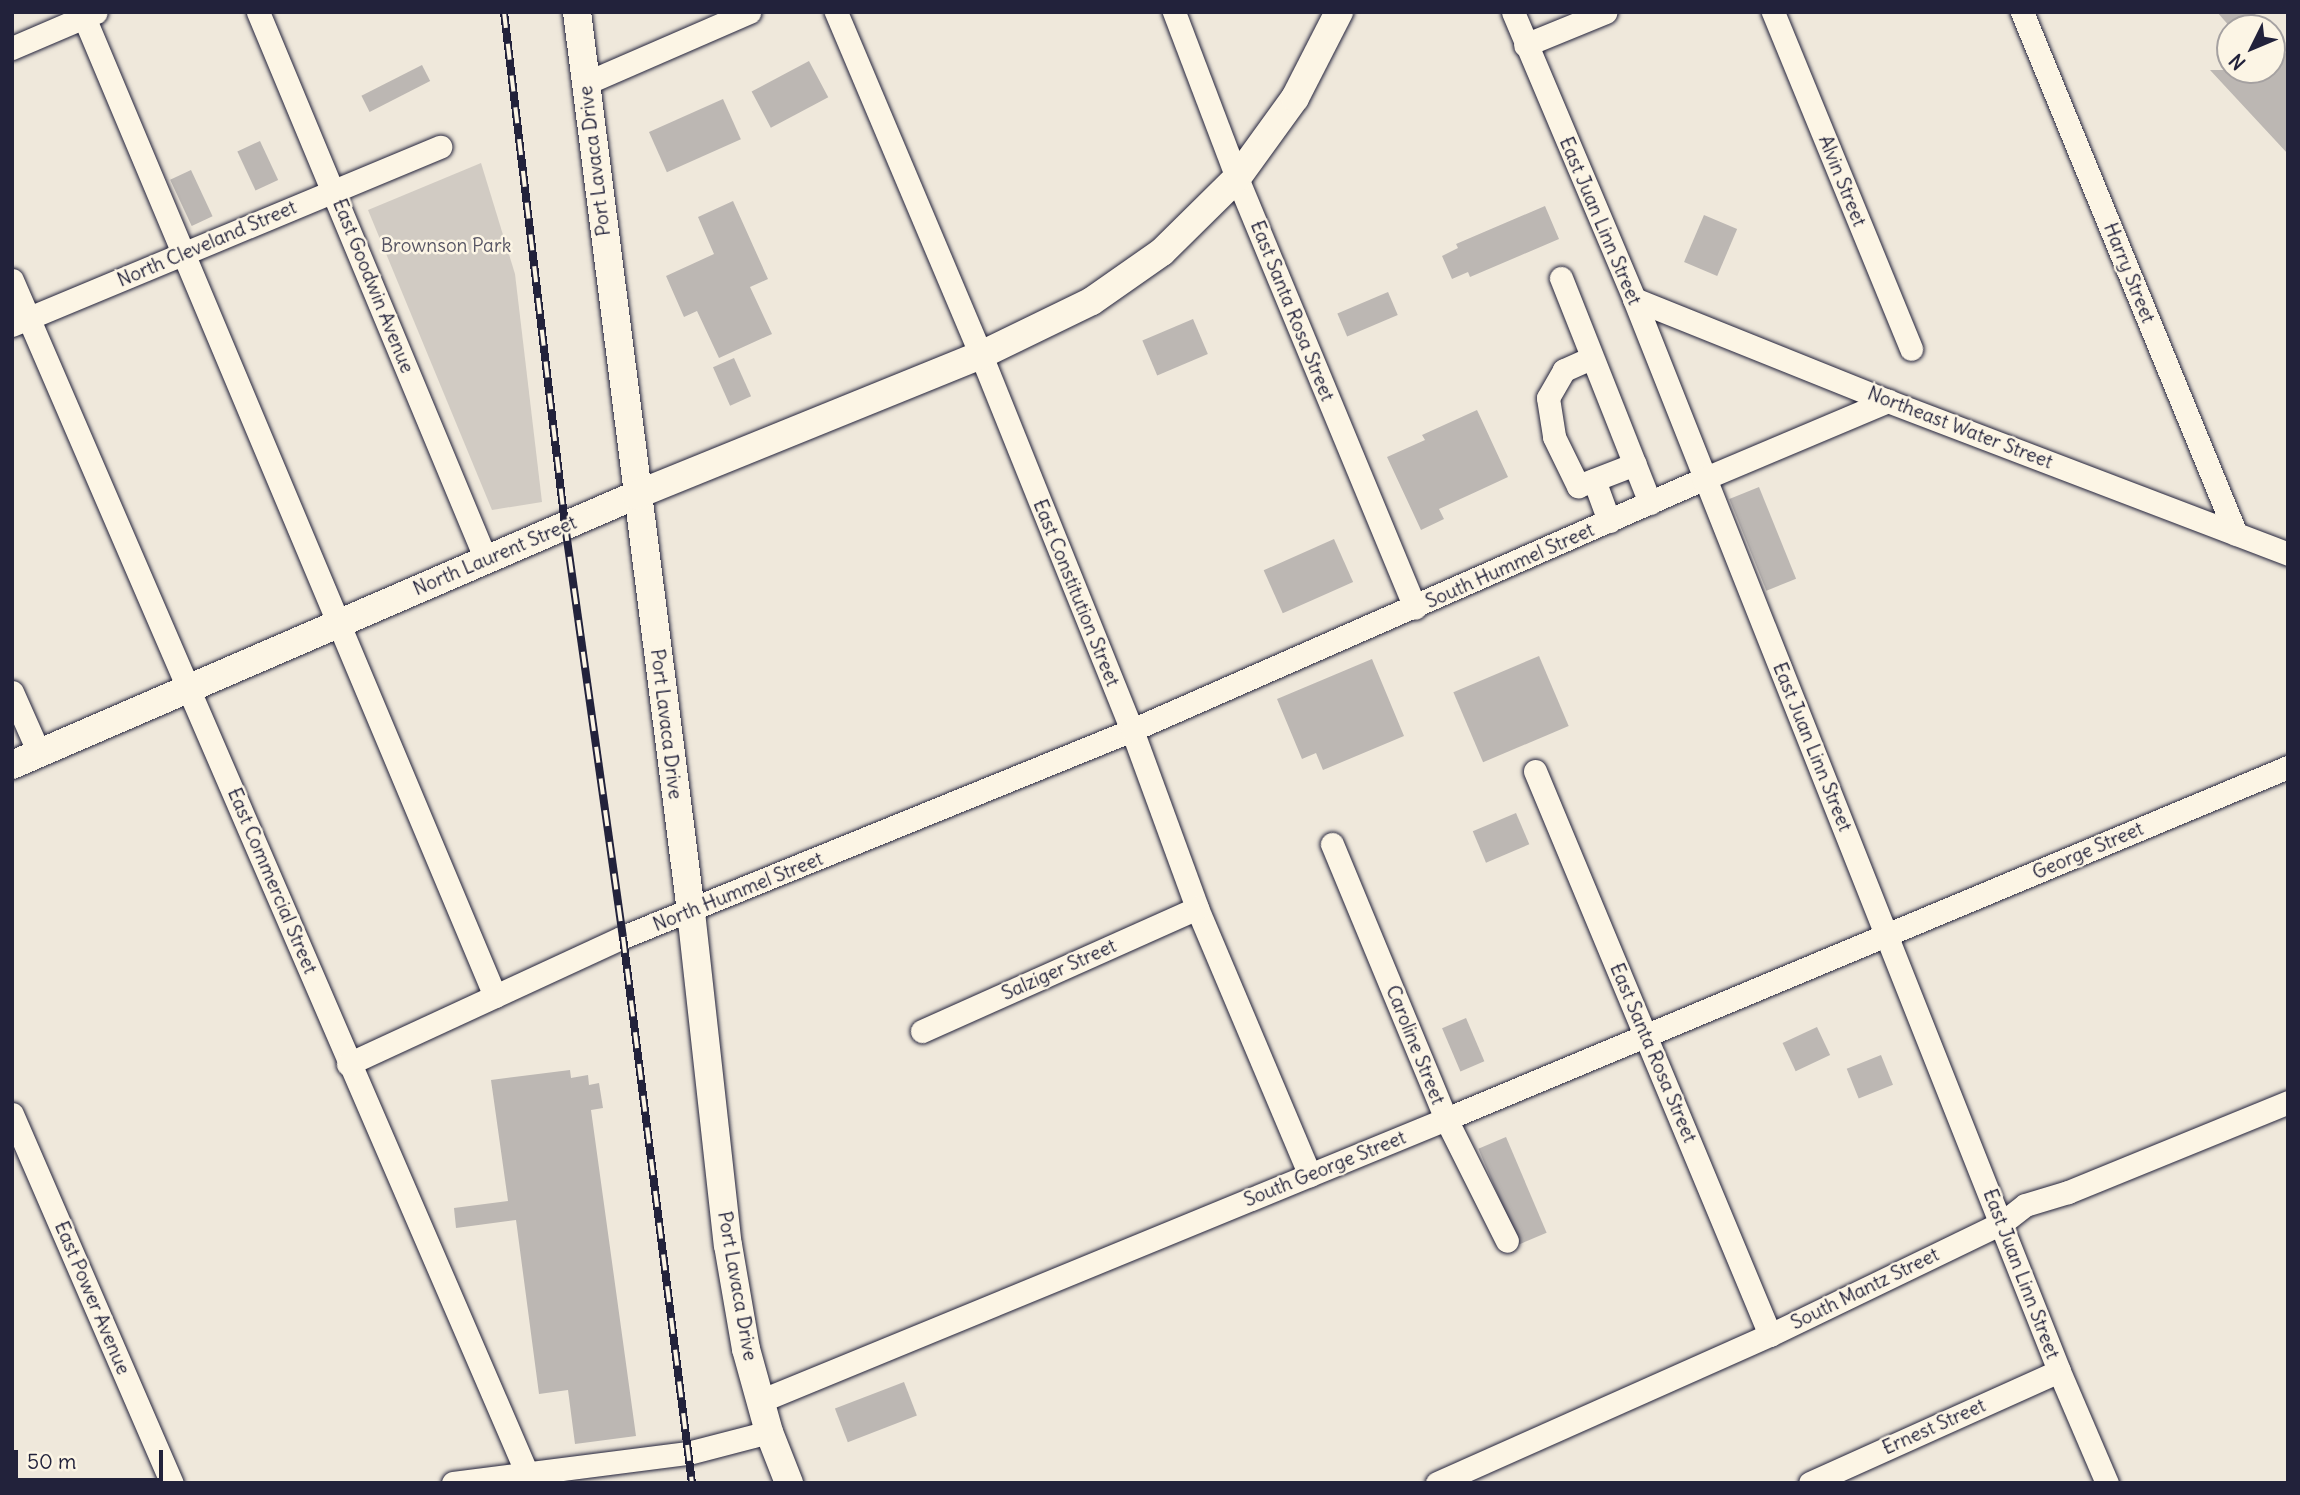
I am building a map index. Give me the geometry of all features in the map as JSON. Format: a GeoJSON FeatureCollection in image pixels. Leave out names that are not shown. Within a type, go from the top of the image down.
{"type":"FeatureCollection","features":[{"type":"Feature","properties":{"kind":"main road","name":"Port Lavaca Drive"},"geometry":{"type":"LineString","coordinates":[[577,12],[636,495],[691,912],[728,1245],[746,1349],[769,1432]]}},
{"type":"Feature","properties":{"kind":"main road","name":"North Laurent Street"},"geometry":{"type":"LineString","coordinates":[[12,765],[636,495],[981,355],[1092,300],[1162,253],[1237,178],[1295,99],[1339,12]]}},
{"type":"Feature","properties":{"kind":"main road"},"geometry":{"type":"LineString","coordinates":[[769,1432],[789,1483]]}},
{"type":"Feature","properties":{"kind":"street","name":"East Goodwin Avenue"},"geometry":{"type":"LineString","coordinates":[[258,12],[486,560]]}},
{"type":"Feature","properties":{"kind":"street"},"geometry":{"type":"LineString","coordinates":[[586,83],[749,12]]}},
{"type":"Feature","properties":{"kind":"street","name":"East Constitution Street"},"geometry":{"type":"LineString","coordinates":[[836,12],[981,355],[1132,730],[1197,908],[1310,1175]]}},
{"type":"Feature","properties":{"kind":"street","name":"East Santa Rosa Street"},"geometry":{"type":"LineString","coordinates":[[1174,12],[1237,178],[1415,608]]}},
{"type":"Feature","properties":{"kind":"street","name":"East Juan Linn Street"},"geometry":{"type":"LineString","coordinates":[[1513,12],[1634,299],[1703,479],[1888,935],[2059,1371],[2107,1483]]}},
{"type":"Feature","properties":{"kind":"street"},"geometry":{"type":"LineString","coordinates":[[1525,44],[1606,12]]}},
{"type":"Feature","properties":{"kind":"street","name":"Alvin Street"},"geometry":{"type":"LineString","coordinates":[[1773,12],[1911,349]]}},
{"type":"Feature","properties":{"kind":"street","name":"Harry Street"},"geometry":{"type":"LineString","coordinates":[[2022,12],[2236,534]]}},
{"type":"Feature","properties":{"kind":"street"},"geometry":{"type":"LineString","coordinates":[[12,48],[90,15],[183,254],[495,996]]}},
{"type":"Feature","properties":{"kind":"street","name":"North Cleveland Street"},"geometry":{"type":"LineString","coordinates":[[20,322],[440,146]]}},
{"type":"Feature","properties":{"kind":"street"},"geometry":{"type":"LineString","coordinates":[[1561,278],[1650,503]]}},
{"type":"Feature","properties":{"kind":"street","name":"East Commercial Street"},"geometry":{"type":"LineString","coordinates":[[12,280],[20,322],[190,687],[348,1064],[529,1478]]}},
{"type":"Feature","properties":{"kind":"street","name":"Northeast Water Street"},"geometry":{"type":"LineString","coordinates":[[1634,299],[1888,401],[2288,554]]}},
{"type":"Feature","properties":{"kind":"street"},"geometry":{"type":"LineString","coordinates":[[1591,358],[1564,370],[1548,398],[1554,437],[1578,486],[1635,464]]}},
{"type":"Feature","properties":{"kind":"street","name":"South Hummel Street"},"geometry":{"type":"LineString","coordinates":[[1132,730],[1415,608],[1703,479],[1888,401]]}},
{"type":"Feature","properties":{"kind":"street"},"geometry":{"type":"LineString","coordinates":[[1594,480],[1609,521]]}},
{"type":"Feature","properties":{"kind":"street"},"geometry":{"type":"LineString","coordinates":[[12,692],[38,753]]}},
{"type":"Feature","properties":{"kind":"street","name":"North Hummel Street"},"geometry":{"type":"LineString","coordinates":[[348,1064],[623,937],[691,912],[1132,730]]}},
{"type":"Feature","properties":{"kind":"street","name":"George Street"},"geometry":{"type":"LineString","coordinates":[[1888,935],[2288,767]]}},
{"type":"Feature","properties":{"kind":"street","name":"East Santa Rosa Street"},"geometry":{"type":"LineString","coordinates":[[1535,771],[1770,1335]]}},
{"type":"Feature","properties":{"kind":"street","name":"Caroline Street"},"geometry":{"type":"LineString","coordinates":[[1332,845],[1446,1119],[1507,1241]]}},
{"type":"Feature","properties":{"kind":"street","name":"Salziger Street"},"geometry":{"type":"LineString","coordinates":[[922,1031],[1197,908]]}},
{"type":"Feature","properties":{"kind":"street","name":"South George Street"},"geometry":{"type":"LineString","coordinates":[[760,1401],[1888,935]]}},
{"type":"Feature","properties":{"kind":"street","name":"South Mantz Street"},"geometry":{"type":"LineString","coordinates":[[1441,1482],[1770,1335],[2002,1223],[2025,1205],[2068,1192],[2288,1102]]}},
{"type":"Feature","properties":{"kind":"street","name":"East Power Avenue"},"geometry":{"type":"LineString","coordinates":[[12,1114],[172,1483]]}},
{"type":"Feature","properties":{"kind":"street","name":"Ernest Street"},"geometry":{"type":"LineString","coordinates":[[1810,1483],[2059,1371]]}},
{"type":"Feature","properties":{"kind":"street"},"geometry":{"type":"LineString","coordinates":[[453,1483],[529,1478],[688,1453],[769,1432]]}},
{"type":"Feature","properties":{"kind":"green space","name":"Brownson Park"},"geometry":{"type":"Polygon","coordinates":[[[481,163],[515,274],[542,502],[492,510],[368,210],[481,163]]]}},
{"type":"Feature","properties":{"kind":"building"},"geometry":{"type":"Polygon","coordinates":[[[2217,12],[2258,12],[2256,14],[2217,12]]]}},
{"type":"Feature","properties":{"kind":"building"},"geometry":{"type":"Polygon","coordinates":[[[2286,54],[2288,56],[2288,154],[2223,84],[2286,84],[2286,54]]]}},
{"type":"Feature","properties":{"kind":"building"},"geometry":{"type":"Polygon","coordinates":[[[809,61],[828,97],[771,128],[752,92],[809,61]]]}},
{"type":"Feature","properties":{"kind":"building"},"geometry":{"type":"Polygon","coordinates":[[[422,65],[430,81],[370,112],[361,96],[422,65]]]}},
{"type":"Feature","properties":{"kind":"building"},"geometry":{"type":"Polygon","coordinates":[[[723,99],[741,139],[667,172],[649,132],[723,99]]]}},
{"type":"Feature","properties":{"kind":"building"},"geometry":{"type":"Polygon","coordinates":[[[260,141],[278,180],[256,191],[237,152],[260,141]]]}},
{"type":"Feature","properties":{"kind":"building"},"geometry":{"type":"Polygon","coordinates":[[[191,170],[213,216],[192,226],[170,180],[191,170]]]}},
{"type":"Feature","properties":{"kind":"building"},"geometry":{"type":"Polygon","coordinates":[[[733,201],[768,279],[750,287],[772,334],[719,358],[697,311],[684,317],[666,276],[714,254],[698,217],[733,201]]]}},
{"type":"Feature","properties":{"kind":"building"},"geometry":{"type":"Polygon","coordinates":[[[1545,206],[1559,239],[1470,277],[1468,272],[1452,279],[1442,256],[1458,248],[1456,244],[1545,206]]]}},
{"type":"Feature","properties":{"kind":"building"},"geometry":{"type":"Polygon","coordinates":[[[1704,215],[1737,229],[1717,276],[1684,262],[1704,215]]]}},
{"type":"Feature","properties":{"kind":"building"},"geometry":{"type":"Polygon","coordinates":[[[1388,292],[1398,315],[1347,337],[1337,313],[1388,292]]]}},
{"type":"Feature","properties":{"kind":"building"},"geometry":{"type":"Polygon","coordinates":[[[1193,319],[1208,354],[1157,375],[1142,340],[1193,319]]]}},
{"type":"Feature","properties":{"kind":"building"},"geometry":{"type":"Polygon","coordinates":[[[734,358],[751,396],[730,406],[713,367],[734,358]]]}},
{"type":"Feature","properties":{"kind":"building"},"geometry":{"type":"Polygon","coordinates":[[[1477,410],[1508,477],[1439,509],[1444,519],[1421,530],[1387,457],[1425,440],[1422,435],[1477,410]]]}},
{"type":"Feature","properties":{"kind":"building"},"geometry":{"type":"Polygon","coordinates":[[[1759,487],[1796,579],[1766,591],[1729,499],[1759,487]]]}},
{"type":"Feature","properties":{"kind":"building"},"geometry":{"type":"Polygon","coordinates":[[[1334,539],[1353,582],[1283,613],[1264,570],[1334,539]]]}},
{"type":"Feature","properties":{"kind":"building"},"geometry":{"type":"Polygon","coordinates":[[[1539,656],[1569,726],[1483,762],[1453,692],[1539,656]]]}},
{"type":"Feature","properties":{"kind":"building"},"geometry":{"type":"Polygon","coordinates":[[[1372,659],[1404,736],[1323,770],[1316,753],[1302,759],[1277,699],[1372,659]]]}},
{"type":"Feature","properties":{"kind":"building"},"geometry":{"type":"Polygon","coordinates":[[[1516,813],[1529,844],[1486,863],[1473,831],[1516,813]]]}},
{"type":"Feature","properties":{"kind":"building"},"geometry":{"type":"Polygon","coordinates":[[[1466,1018],[1484,1061],[1460,1071],[1442,1028],[1466,1018]]]}},
{"type":"Feature","properties":{"kind":"building"},"geometry":{"type":"Polygon","coordinates":[[[1817,1027],[1830,1055],[1796,1071],[1783,1043],[1817,1027]]]}},
{"type":"Feature","properties":{"kind":"building"},"geometry":{"type":"Polygon","coordinates":[[[1881,1055],[1893,1085],[1859,1099],[1847,1069],[1881,1055]]]}},
{"type":"Feature","properties":{"kind":"building"},"geometry":{"type":"Polygon","coordinates":[[[570,1070],[571,1078],[588,1075],[589,1085],[599,1083],[603,1108],[591,1110],[636,1436],[575,1444],[568,1390],[539,1394],[516,1220],[456,1228],[454,1208],[508,1201],[491,1080],[570,1070]]]}},
{"type":"Feature","properties":{"kind":"building"},"geometry":{"type":"Polygon","coordinates":[[[1506,1137],[1547,1233],[1519,1244],[1478,1149],[1506,1137]]]}},
{"type":"Feature","properties":{"kind":"building"},"geometry":{"type":"Polygon","coordinates":[[[904,1382],[917,1416],[848,1442],[835,1409],[904,1382]]]}},
{"type":"Feature","properties":{"kind":"railway"},"geometry":{"type":"LineString","coordinates":[[504,12],[565,525],[623,937],[692,1483]]}}]}
